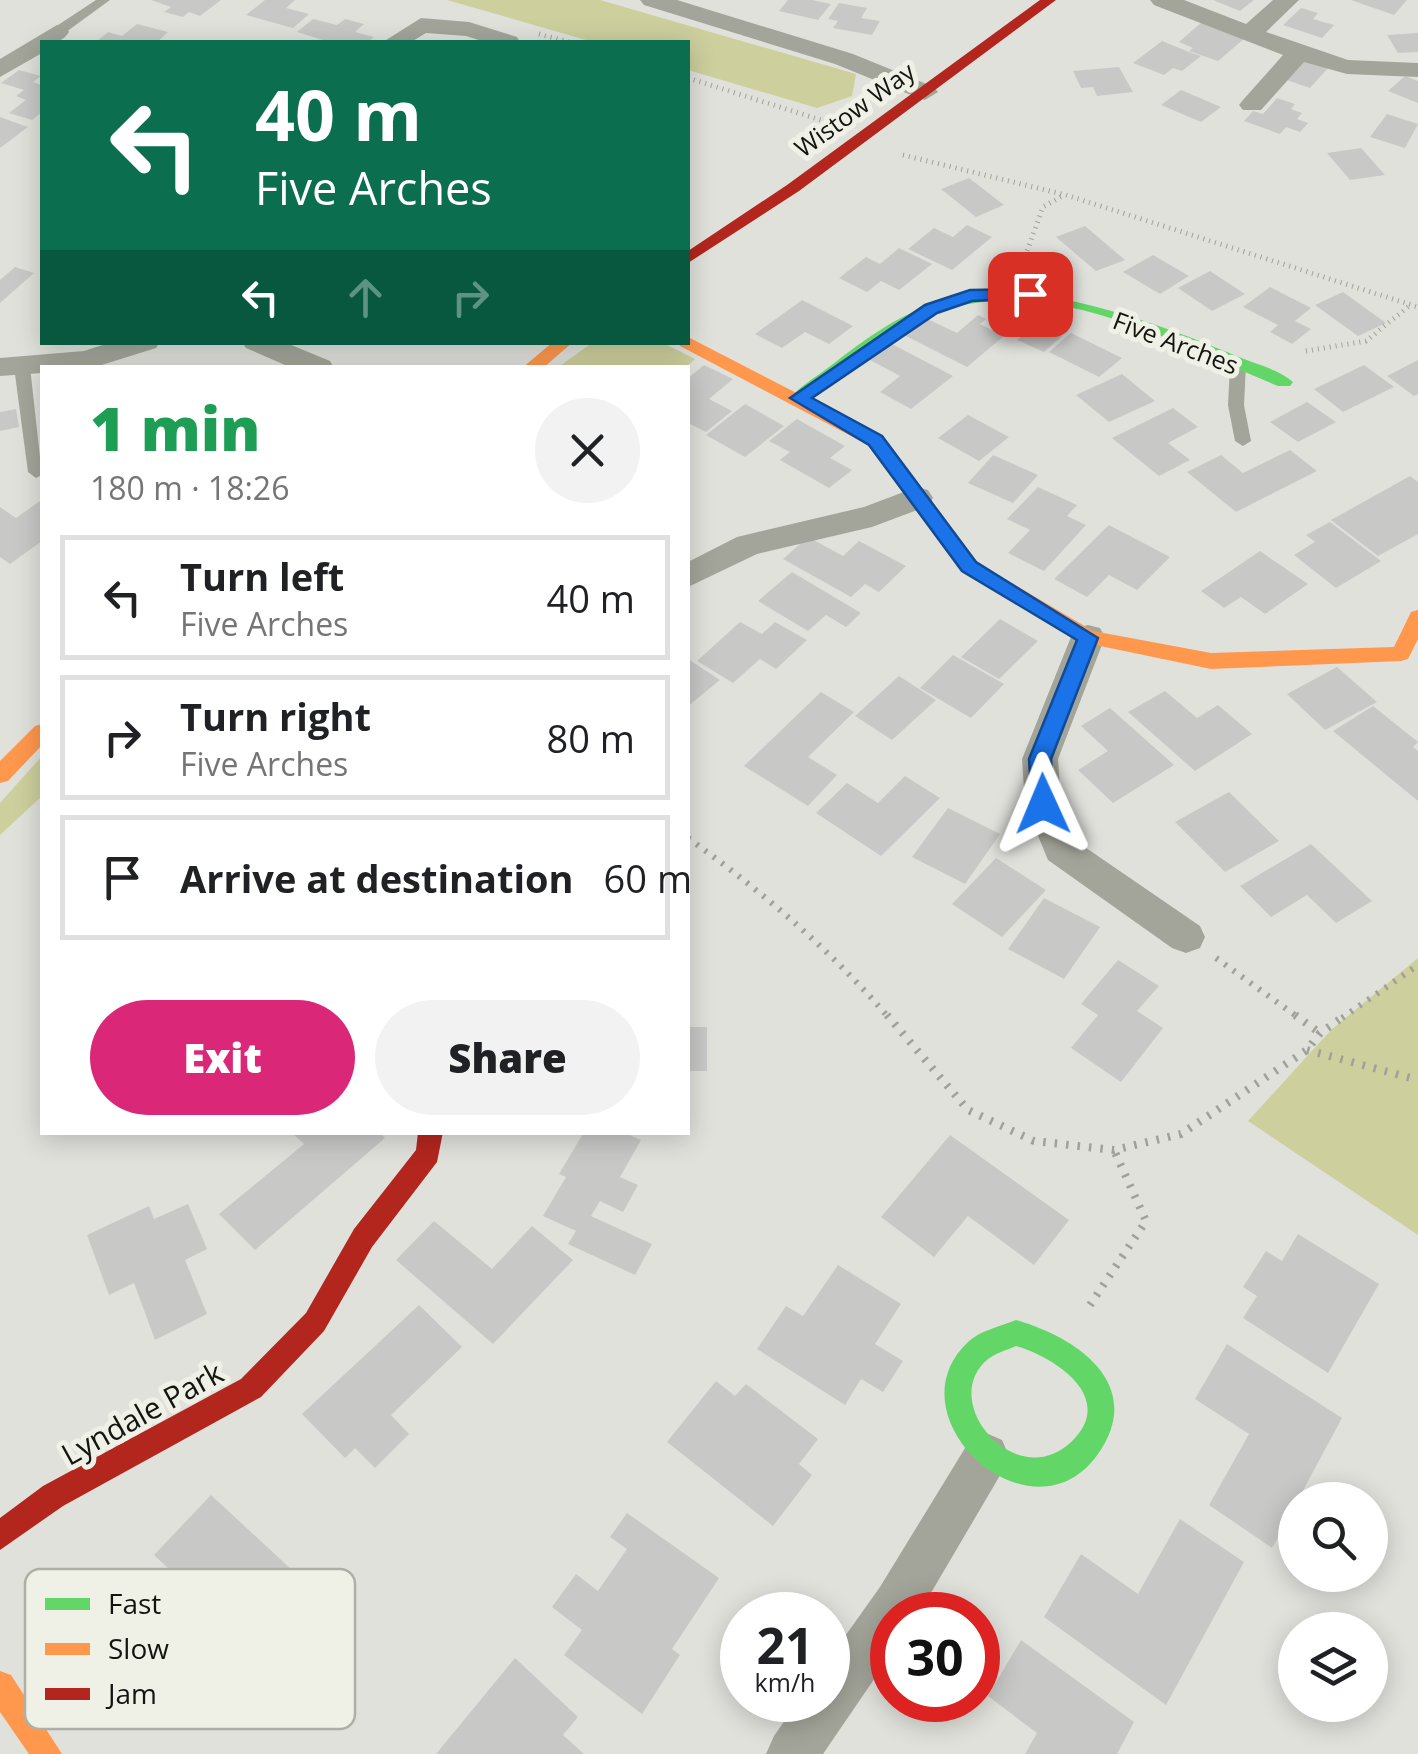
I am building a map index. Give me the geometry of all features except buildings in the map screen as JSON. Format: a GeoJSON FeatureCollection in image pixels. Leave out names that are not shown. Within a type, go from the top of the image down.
{"type":"FeatureCollection","features":[{"type":"Feature","properties":{"kind":"street"},"geometry":{"type":"LineString","coordinates":[[652,0],[747,20],[925,92]]}},
{"type":"Feature","properties":{"kind":"street","name":"Wistow Way"},"geometry":{"type":"LineString","coordinates":[[690,257],[1049,0]]}},
{"type":"Feature","properties":{"kind":"street"},"geometry":{"type":"LineString","coordinates":[[1162,0],[1299,53],[1348,67],[1418,70]]}},
{"type":"Feature","properties":{"kind":"street"},"geometry":{"type":"LineString","coordinates":[[1252,32],[1287,0]]}},
{"type":"Feature","properties":{"kind":"street"},"geometry":{"type":"LineString","coordinates":[[398,40],[422,25],[469,29],[502,40]]}},
{"type":"Feature","properties":{"kind":"street"},"geometry":{"type":"LineString","coordinates":[[49,40],[57,32]]}},
{"type":"Feature","properties":{"kind":"street"},"geometry":{"type":"LineString","coordinates":[[0,70],[36,53]]}},
{"type":"Feature","properties":{"kind":"street"},"geometry":{"type":"LineString","coordinates":[[1252,105],[1299,53]]}},
{"type":"Feature","properties":{"kind":"street","name":"Five Arches"},"geometry":{"type":"LineString","coordinates":[[799,398],[931,309],[970,296],[1030,294],[1097,312],[1284,382]]}},
{"type":"Feature","properties":{"kind":"street"},"geometry":{"type":"LineString","coordinates":[[690,344],[875,440],[969,566],[1088,638],[1211,661],[1410,662],[1418,617]]}},
{"type":"Feature","properties":{"kind":"street"},"geometry":{"type":"LineString","coordinates":[[11,367],[85,360],[136,345]]}},
{"type":"Feature","properties":{"kind":"street"},"geometry":{"type":"LineString","coordinates":[[263,345],[313,365]]}},
{"type":"Feature","properties":{"kind":"street"},"geometry":{"type":"LineString","coordinates":[[535,365],[561,345]]}},
{"type":"Feature","properties":{"kind":"street"},"geometry":{"type":"LineString","coordinates":[[690,575],[748,545],[872,516],[917,498]]}},
{"type":"Feature","properties":{"kind":"street"},"geometry":{"type":"LineString","coordinates":[[1088,638],[1040,759],[1043,804],[1060,850],[1186,936]]}},
{"type":"Feature","properties":{"kind":"street"},"geometry":{"type":"LineString","coordinates":[[0,775],[40,734]]}},
{"type":"Feature","properties":{"kind":"street","name":"Lyndale Park"},"geometry":{"type":"LineString","coordinates":[[0,1536],[53,1496],[251,1388],[315,1322],[363,1238],[428,1154],[431,1135]]}},
{"type":"Feature","properties":{"kind":"street"},"geometry":{"type":"LineString","coordinates":[[1016,1333],[1040,1335],[1063,1345],[1087,1370],[1100,1403],[1098,1426],[1090,1446],[1074,1462],[1054,1472],[1030,1474],[1007,1468],[986,1456],[968,1437],[958,1414],[956,1390],[962,1368],[975,1350],[994,1338],[1016,1333]]}},
{"type":"Feature","properties":{"kind":"street"},"geometry":{"type":"LineString","coordinates":[[792,1754],[896,1604],[986,1456]]}},
{"type":"Feature","properties":{"kind":"street"},"geometry":{"type":"LineString","coordinates":[[0,1686],[25,1721]]}},
{"type":"Feature","properties":{"kind":"street"},"geometry":{"type":"LineString","coordinates":[[30,1729],[48,1754]]}},
{"type":"Feature","properties":{"kind":"lane"},"geometry":{"type":"LineString","coordinates":[[57,32],[104,0]]}},
{"type":"Feature","properties":{"kind":"lane"},"geometry":{"type":"LineString","coordinates":[[1238,365],[1236,405],[1243,441]]}},
{"type":"Feature","properties":{"kind":"lane"},"geometry":{"type":"LineString","coordinates":[[11,367],[36,472]]}},
{"type":"Feature","properties":{"kind":"path"},"geometry":{"type":"LineString","coordinates":[[690,79],[830,123]]}},
{"type":"Feature","properties":{"kind":"path"},"geometry":{"type":"LineString","coordinates":[[890,156],[908,155],[1066,194],[1414,306]]}},
{"type":"Feature","properties":{"kind":"path"},"geometry":{"type":"LineString","coordinates":[[1005,295],[1022,266],[1043,208],[1066,194]]}},
{"type":"Feature","properties":{"kind":"path"},"geometry":{"type":"LineString","coordinates":[[1238,365],[1366,342],[1414,306]]}},
{"type":"Feature","properties":{"kind":"path"},"geometry":{"type":"LineString","coordinates":[[690,839],[728,867],[856,980],[968,1110],[1034,1140],[1114,1150],[1181,1134],[1307,1050],[1320,1033],[1418,965]]}},
{"type":"Feature","properties":{"kind":"path"},"geometry":{"type":"LineString","coordinates":[[1186,936],[1320,1033]]}},
{"type":"Feature","properties":{"kind":"path"},"geometry":{"type":"LineString","coordinates":[[1307,1050],[1418,1080]]}},
{"type":"Feature","properties":{"kind":"path"},"geometry":{"type":"LineString","coordinates":[[1063,1345],[1146,1221],[1114,1150]]}},
{"type":"Feature","properties":{"kind":"green space"},"geometry":{"type":"Polygon","coordinates":[[[447,0],[600,0],[856,74],[852,96],[817,108],[690,71],[690,40],[586,40],[447,0]]]}},
{"type":"Feature","properties":{"kind":"green space"},"geometry":{"type":"Polygon","coordinates":[[[589,345],[667,345],[695,359],[688,365],[561,365],[589,345]]]}},
{"type":"Feature","properties":{"kind":"green space"},"geometry":{"type":"Polygon","coordinates":[[[40,758],[40,798],[0,835],[0,803],[40,758]]]}},
{"type":"Feature","properties":{"kind":"green space"},"geometry":{"type":"Polygon","coordinates":[[[1418,958],[1418,1235],[1248,1121],[1331,1030],[1418,958]]]}},
{"type":"Feature","properties":{"kind":"traffic: fast"},"geometry":{"type":"LineString","coordinates":[[799,398],[914,316],[974,297],[1018,296],[1111,314],[1284,382]]}},
{"type":"Feature","properties":{"kind":"traffic: fast"},"geometry":{"type":"LineString","coordinates":[[1016,1333],[1072,1358],[1096,1387],[1101,1405],[1098,1424],[1088,1445],[1065,1467],[1038,1474],[1011,1468],[987,1453],[969,1432],[959,1406],[960,1379],[975,1353],[1016,1333]]}},
{"type":"Feature","properties":{"kind":"traffic: slow"},"geometry":{"type":"LineString","coordinates":[[690,344],[875,441],[969,567],[1088,637],[1211,661],[1401,654],[1418,617]]}},
{"type":"Feature","properties":{"kind":"traffic: slow"},"geometry":{"type":"LineString","coordinates":[[535,365],[561,345]]}},
{"type":"Feature","properties":{"kind":"traffic: slow"},"geometry":{"type":"LineString","coordinates":[[0,775],[40,734]]}},
{"type":"Feature","properties":{"kind":"traffic: slow"},"geometry":{"type":"LineString","coordinates":[[0,1686],[25,1722]]}},
{"type":"Feature","properties":{"kind":"traffic: slow"},"geometry":{"type":"LineString","coordinates":[[30,1729],[47,1754]]}},
{"type":"Feature","properties":{"kind":"traffic: jam"},"geometry":{"type":"LineString","coordinates":[[690,257],[793,188],[1049,0]]}},
{"type":"Feature","properties":{"kind":"traffic: jam"},"geometry":{"type":"LineString","coordinates":[[0,1536],[53,1496],[251,1388],[315,1322],[363,1238],[428,1154],[431,1135]]}},
{"type":"Feature","properties":{"kind":"route"},"geometry":{"type":"LineString","coordinates":[[1030,294],[970,296],[931,309],[799,398],[875,440],[969,566],[1088,638],[1040,759],[1043,804]]}}]}
